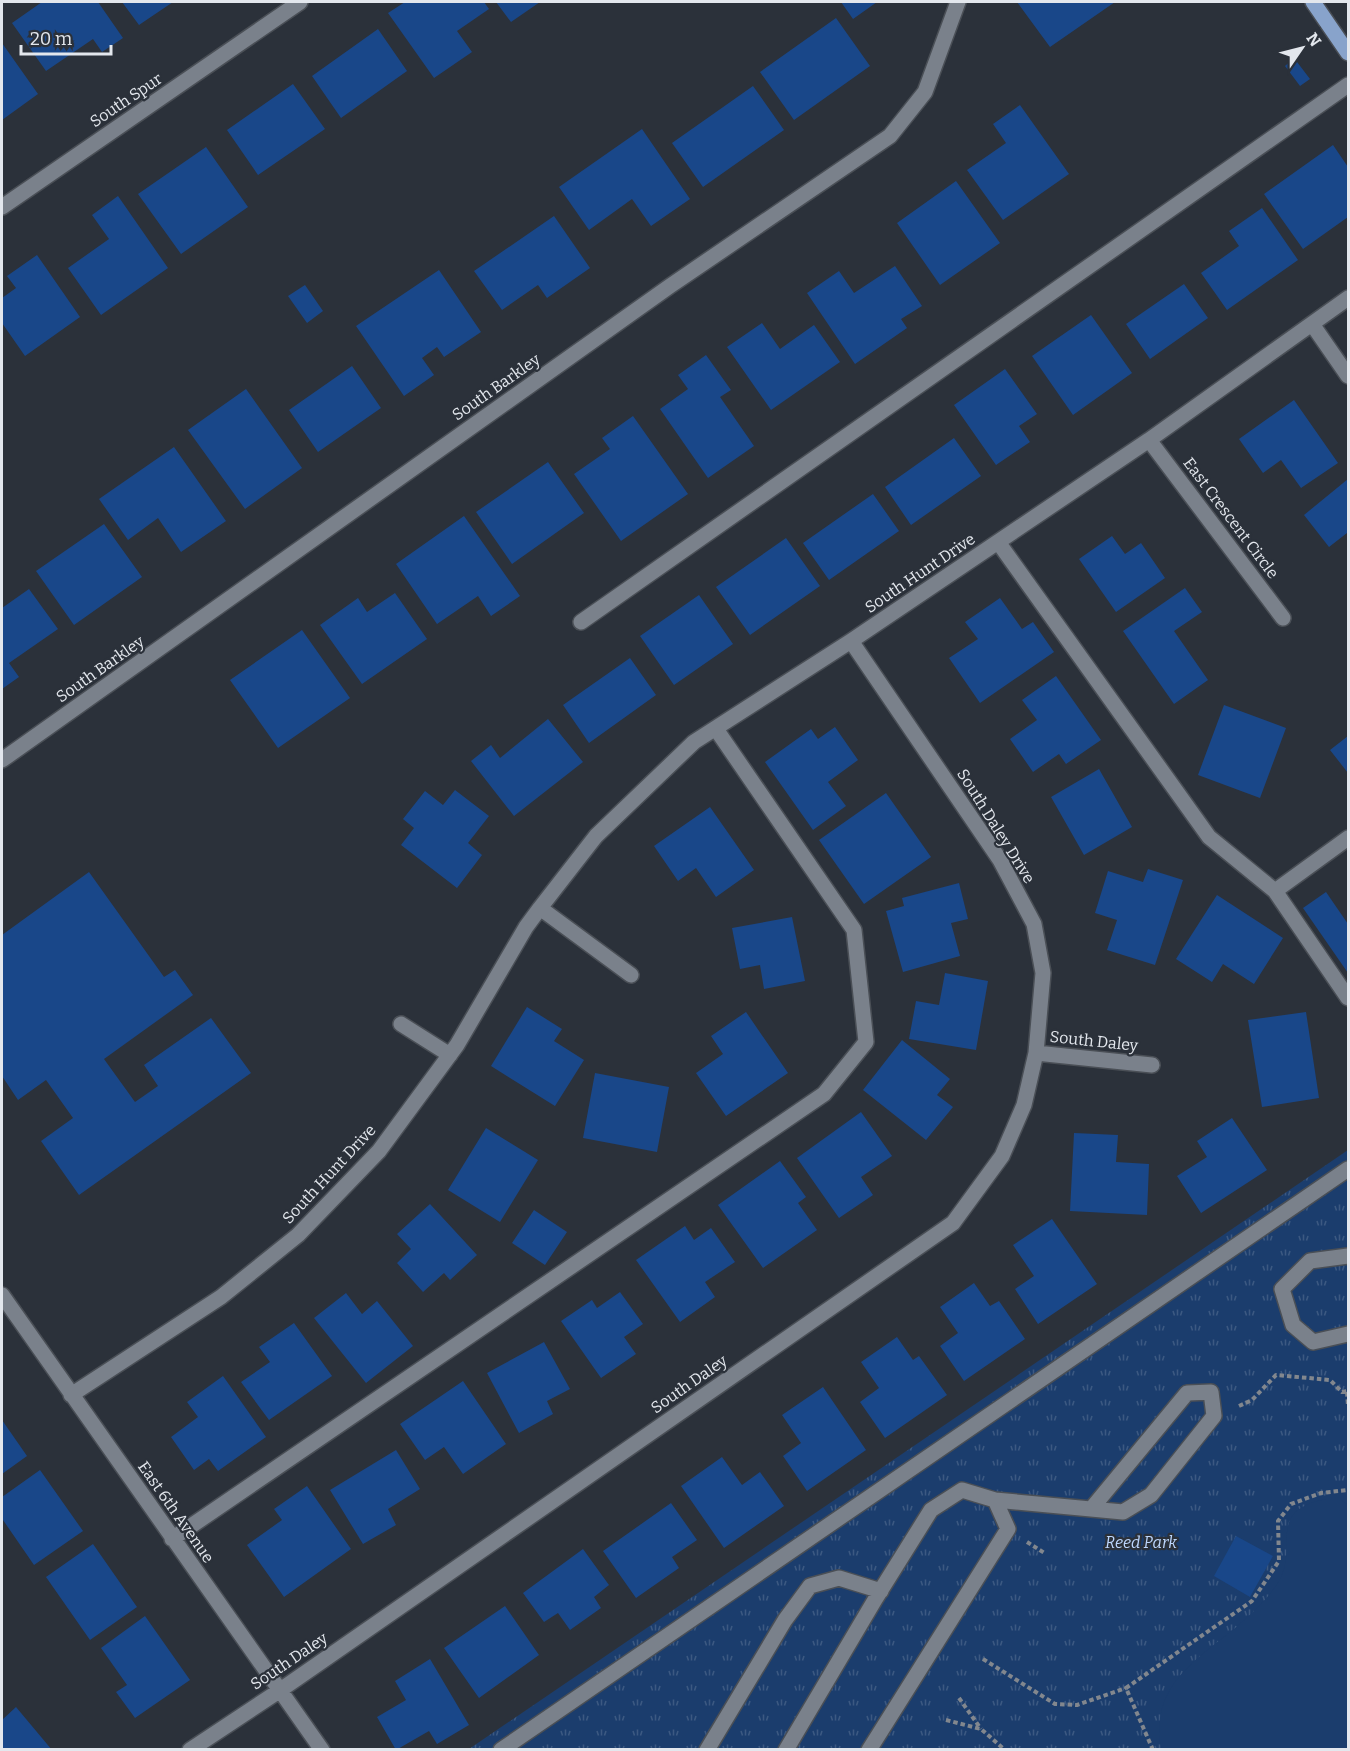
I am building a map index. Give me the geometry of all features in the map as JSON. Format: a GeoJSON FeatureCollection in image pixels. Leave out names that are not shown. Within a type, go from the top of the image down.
{"type":"FeatureCollection","features":[{"type":"Feature","properties":{"kind":"main road"},"geometry":{"type":"LineString","coordinates":[[1312,2],[1348,53]]}},
{"type":"Feature","properties":{"kind":"street","name":"South Spur"},"geometry":{"type":"LineString","coordinates":[[2,207],[300,2]]}},
{"type":"Feature","properties":{"kind":"street","name":"South Barkley"},"geometry":{"type":"LineString","coordinates":[[2,760],[670,286],[890,136],[925,92],[958,2]]}},
{"type":"Feature","properties":{"kind":"street"},"geometry":{"type":"LineString","coordinates":[[581,622],[1348,85]]}},
{"type":"Feature","properties":{"kind":"street","name":"South Hunt Drive"},"geometry":{"type":"LineString","coordinates":[[71,1395],[221,1297],[298,1235],[379,1151],[450,1055],[526,927],[540,908],[596,836],[694,742],[851,641],[1149,440],[1348,298]]}},
{"type":"Feature","properties":{"kind":"street"},"geometry":{"type":"LineString","coordinates":[[1312,324],[1348,376]]}},
{"type":"Feature","properties":{"kind":"street","name":"East Crescent Circle"},"geometry":{"type":"LineString","coordinates":[[1149,440],[1283,618]]}},
{"type":"Feature","properties":{"kind":"street"},"geometry":{"type":"LineString","coordinates":[[998,542],[1209,837],[1275,891],[1348,998]]}},
{"type":"Feature","properties":{"kind":"street","name":"South Daley Drive"},"geometry":{"type":"LineString","coordinates":[[851,641],[1000,860],[1034,924],[1043,973],[1036,1053]]}},
{"type":"Feature","properties":{"kind":"street"},"geometry":{"type":"LineString","coordinates":[[172,1539],[824,1094],[866,1042],[854,930],[716,729]]}},
{"type":"Feature","properties":{"kind":"street"},"geometry":{"type":"LineString","coordinates":[[1275,891],[1348,838]]}},
{"type":"Feature","properties":{"kind":"street"},"geometry":{"type":"LineString","coordinates":[[540,908],[631,975]]}},
{"type":"Feature","properties":{"kind":"street"},"geometry":{"type":"LineString","coordinates":[[401,1024],[450,1055]]}},
{"type":"Feature","properties":{"kind":"street","name":"South Daley"},"geometry":{"type":"LineString","coordinates":[[190,1749],[279,1690],[953,1223],[1002,1156],[1024,1105],[1036,1053],[1152,1065]]}},
{"type":"Feature","properties":{"kind":"street"},"geometry":{"type":"LineString","coordinates":[[501,1749],[1348,1169]]}},
{"type":"Feature","properties":{"kind":"street"},"geometry":{"type":"LineString","coordinates":[[1348,1256],[1310,1261],[1282,1289],[1293,1325],[1313,1342],[1348,1334]]}},
{"type":"Feature","properties":{"kind":"street","name":"East 6th Avenue"},"geometry":{"type":"LineString","coordinates":[[2,1295],[322,1749]]}},
{"type":"Feature","properties":{"kind":"street"},"geometry":{"type":"LineString","coordinates":[[786,1749],[931,1510],[962,1490],[995,1500],[1123,1512],[1151,1495],[1214,1416],[1211,1392],[1187,1393],[1092,1508]]}},
{"type":"Feature","properties":{"kind":"street"},"geometry":{"type":"LineString","coordinates":[[869,1749],[1008,1529],[995,1500]]}},
{"type":"Feature","properties":{"kind":"street"},"geometry":{"type":"LineString","coordinates":[[707,1749],[785,1620],[810,1586],[839,1578],[881,1591]]}},
{"type":"Feature","properties":{"kind":"path"},"geometry":{"type":"LineString","coordinates":[[1239,1406],[1252,1400],[1276,1375],[1330,1380],[1342,1392],[1348,1391],[1348,1406]]}},
{"type":"Feature","properties":{"kind":"path"},"geometry":{"type":"LineString","coordinates":[[983,1659],[1055,1704],[1077,1705],[1126,1688],[1252,1601],[1279,1561],[1278,1521],[1291,1504],[1321,1493],[1348,1490]]}},
{"type":"Feature","properties":{"kind":"path"},"geometry":{"type":"LineString","coordinates":[[1126,1688],[1153,1749]]}},
{"type":"Feature","properties":{"kind":"path"},"geometry":{"type":"LineString","coordinates":[[959,1698],[981,1729],[1005,1749]]}},
{"type":"Feature","properties":{"kind":"path"},"geometry":{"type":"LineString","coordinates":[[946,1720],[981,1729]]}},
{"type":"Feature","properties":{"kind":"green space","name":"Reed Park"},"geometry":{"type":"Polygon","coordinates":[[[1348,1150],[1348,1749],[469,1749],[1348,1150]]]}},
{"type":"Feature","properties":{"kind":"green space"},"geometry":{"type":"Polygon","coordinates":[[[1326,1499],[1340,1499],[1348,1505],[1348,1749],[1162,1749],[1159,1738],[1160,1718],[1171,1688],[1192,1663],[1247,1617],[1267,1597],[1279,1581],[1284,1568],[1290,1521],[1296,1512],[1307,1505],[1326,1499]]]}},
{"type":"Feature","properties":{"kind":"building"},"geometry":{"type":"Polygon","coordinates":[[[42,2],[98,2],[123,38],[102,52],[93,39],[46,71],[12,23],[42,2]]]}},
{"type":"Feature","properties":{"kind":"building"},"geometry":{"type":"Polygon","coordinates":[[[122,2],[173,2],[139,25],[122,2]]]}},
{"type":"Feature","properties":{"kind":"building"},"geometry":{"type":"Polygon","coordinates":[[[405,2],[484,2],[489,9],[457,31],[472,52],[434,78],[388,13],[405,2]]]}},
{"type":"Feature","properties":{"kind":"building"},"geometry":{"type":"Polygon","coordinates":[[[496,2],[540,2],[511,22],[496,2]]]}},
{"type":"Feature","properties":{"kind":"building"},"geometry":{"type":"Polygon","coordinates":[[[841,2],[877,2],[853,19],[841,2]]]}},
{"type":"Feature","properties":{"kind":"building"},"geometry":{"type":"Polygon","coordinates":[[[1017,2],[1115,2],[1050,47],[1017,2]]]}},
{"type":"Feature","properties":{"kind":"building"},"geometry":{"type":"Polygon","coordinates":[[[836,18],[870,66],[794,120],[760,72],[836,18]]]}},
{"type":"Feature","properties":{"kind":"building"},"geometry":{"type":"Polygon","coordinates":[[[378,29],[407,71],[341,118],[312,76],[378,29]]]}},
{"type":"Feature","properties":{"kind":"building"},"geometry":{"type":"Polygon","coordinates":[[[2,43],[38,94],[2,120],[2,43]]]}},
{"type":"Feature","properties":{"kind":"building"},"geometry":{"type":"Polygon","coordinates":[[[1294,58],[1310,79],[1300,86],[1285,66],[1294,58]]]}},
{"type":"Feature","properties":{"kind":"building"},"geometry":{"type":"Polygon","coordinates":[[[293,84],[325,129],[258,175],[227,130],[293,84]]]}},
{"type":"Feature","properties":{"kind":"building"},"geometry":{"type":"Polygon","coordinates":[[[753,86],[784,130],[703,187],[672,143],[753,86]]]}},
{"type":"Feature","properties":{"kind":"building"},"geometry":{"type":"Polygon","coordinates":[[[1020,105],[1069,174],[1003,220],[967,170],[1006,143],[993,124],[1020,105]]]}},
{"type":"Feature","properties":{"kind":"building"},"geometry":{"type":"Polygon","coordinates":[[[642,129],[690,199],[651,226],[632,199],[589,230],[559,187],[642,129]]]}},
{"type":"Feature","properties":{"kind":"building"},"geometry":{"type":"Polygon","coordinates":[[[1333,145],[1348,167],[1348,217],[1303,249],[1264,194],[1333,145]]]}},
{"type":"Feature","properties":{"kind":"building"},"geometry":{"type":"Polygon","coordinates":[[[206,147],[248,207],[181,254],[138,194],[206,147]]]}},
{"type":"Feature","properties":{"kind":"building"},"geometry":{"type":"Polygon","coordinates":[[[956,181],[1000,243],[940,285],[897,223],[956,181]]]}},
{"type":"Feature","properties":{"kind":"building"},"geometry":{"type":"Polygon","coordinates":[[[118,196],[168,268],[101,315],[68,268],[109,239],[92,215],[118,196]]]}},
{"type":"Feature","properties":{"kind":"building"},"geometry":{"type":"Polygon","coordinates":[[[1262,208],[1298,260],[1227,310],[1201,273],[1239,246],[1229,231],[1262,208]]]}},
{"type":"Feature","properties":{"kind":"building"},"geometry":{"type":"Polygon","coordinates":[[[554,216],[590,268],[547,298],[538,285],[502,310],[474,271],[554,216]]]}},
{"type":"Feature","properties":{"kind":"building"},"geometry":{"type":"Polygon","coordinates":[[[37,255],[80,317],[25,356],[2,323],[2,298],[16,288],[7,276],[37,255]]]}},
{"type":"Feature","properties":{"kind":"building"},"geometry":{"type":"Polygon","coordinates":[[[895,266],[922,306],[901,319],[907,328],[855,364],[807,293],[839,271],[854,293],[895,266]]]}},
{"type":"Feature","properties":{"kind":"building"},"geometry":{"type":"Polygon","coordinates":[[[439,270],[481,332],[444,357],[437,347],[422,358],[434,375],[404,396],[356,326],[439,270]]]}},
{"type":"Feature","properties":{"kind":"building"},"geometry":{"type":"Polygon","coordinates":[[[1184,284],[1208,318],[1150,359],[1126,324],[1184,284]]]}},
{"type":"Feature","properties":{"kind":"building"},"geometry":{"type":"Polygon","coordinates":[[[305,285],[323,311],[307,323],[288,296],[305,285]]]}},
{"type":"Feature","properties":{"kind":"building"},"geometry":{"type":"Polygon","coordinates":[[[1091,315],[1132,373],[1073,415],[1032,356],[1091,315]]]}},
{"type":"Feature","properties":{"kind":"building"},"geometry":{"type":"Polygon","coordinates":[[[762,323],[780,349],[814,325],[840,362],[771,410],[727,347],[762,323]]]}},
{"type":"Feature","properties":{"kind":"building"},"geometry":{"type":"Polygon","coordinates":[[[706,355],[731,390],[720,397],[754,446],[708,478],[660,409],[688,389],[678,375],[706,355]]]}},
{"type":"Feature","properties":{"kind":"building"},"geometry":{"type":"Polygon","coordinates":[[[352,366],[381,408],[318,452],[289,410],[352,366]]]}},
{"type":"Feature","properties":{"kind":"building"},"geometry":{"type":"Polygon","coordinates":[[[1005,369],[1037,414],[1019,426],[1030,442],[996,465],[954,405],[1005,369]]]}},
{"type":"Feature","properties":{"kind":"building"},"geometry":{"type":"Polygon","coordinates":[[[246,389],[302,468],[245,509],[188,430],[246,389]]]}},
{"type":"Feature","properties":{"kind":"building"},"geometry":{"type":"Polygon","coordinates":[[[1294,400],[1338,463],[1301,488],[1281,460],[1263,473],[1239,439],[1294,400]]]}},
{"type":"Feature","properties":{"kind":"building"},"geometry":{"type":"Polygon","coordinates":[[[633,416],[688,494],[621,541],[574,474],[610,449],[602,438],[633,416]]]}},
{"type":"Feature","properties":{"kind":"building"},"geometry":{"type":"Polygon","coordinates":[[[954,438],[981,476],[911,525],[885,487],[954,438]]]}},
{"type":"Feature","properties":{"kind":"building"},"geometry":{"type":"Polygon","coordinates":[[[174,447],[226,521],[181,552],[158,518],[128,540],[99,499],[174,447]]]}},
{"type":"Feature","properties":{"kind":"building"},"geometry":{"type":"Polygon","coordinates":[[[548,462],[584,513],[512,564],[476,512],[548,462]]]}},
{"type":"Feature","properties":{"kind":"building"},"geometry":{"type":"Polygon","coordinates":[[[1348,479],[1348,535],[1347,533],[1329,547],[1304,515],[1348,479]]]}},
{"type":"Feature","properties":{"kind":"building"},"geometry":{"type":"Polygon","coordinates":[[[873,494],[899,531],[829,580],[803,543],[873,494]]]}},
{"type":"Feature","properties":{"kind":"building"},"geometry":{"type":"Polygon","coordinates":[[[464,516],[520,596],[491,616],[478,596],[437,624],[396,564],[464,516]]]}},
{"type":"Feature","properties":{"kind":"building"},"geometry":{"type":"Polygon","coordinates":[[[104,524],[142,577],[74,625],[36,571],[104,524]]]}},
{"type":"Feature","properties":{"kind":"building"},"geometry":{"type":"Polygon","coordinates":[[[1112,536],[1125,554],[1141,543],[1165,578],[1116,612],[1079,559],[1112,536]]]}},
{"type":"Feature","properties":{"kind":"building"},"geometry":{"type":"Polygon","coordinates":[[[786,538],[820,586],[750,635],[716,587],[786,538]]]}},
{"type":"Feature","properties":{"kind":"building"},"geometry":{"type":"Polygon","coordinates":[[[1185,588],[1202,612],[1174,631],[1208,680],[1174,704],[1123,631],[1185,588]]]}},
{"type":"Feature","properties":{"kind":"building"},"geometry":{"type":"Polygon","coordinates":[[[29,589],[58,629],[9,663],[19,677],[2,689],[2,608],[29,589]]]}},
{"type":"Feature","properties":{"kind":"building"},"geometry":{"type":"Polygon","coordinates":[[[395,593],[427,639],[362,684],[320,625],[358,598],[367,612],[395,593]]]}},
{"type":"Feature","properties":{"kind":"building"},"geometry":{"type":"Polygon","coordinates":[[[699,595],[733,644],[674,685],[640,636],[699,595]]]}},
{"type":"Feature","properties":{"kind":"building"},"geometry":{"type":"Polygon","coordinates":[[[1000,598],[1022,629],[1033,622],[1054,652],[980,703],[949,658],[978,639],[965,622],[1000,598]]]}},
{"type":"Feature","properties":{"kind":"building"},"geometry":{"type":"Polygon","coordinates":[[[302,630],[350,698],[278,748],[230,680],[302,630]]]}},
{"type":"Feature","properties":{"kind":"building"},"geometry":{"type":"Polygon","coordinates":[[[630,658],[656,695],[589,743],[563,705],[630,658]]]}},
{"type":"Feature","properties":{"kind":"building"},"geometry":{"type":"Polygon","coordinates":[[[1056,676],[1101,740],[1066,764],[1059,754],[1033,772],[1010,739],[1037,720],[1022,700],[1056,676]]]}},
{"type":"Feature","properties":{"kind":"building"},"geometry":{"type":"Polygon","coordinates":[[[1224,705],[1286,728],[1260,798],[1198,775],[1224,705]]]}},
{"type":"Feature","properties":{"kind":"building"},"geometry":{"type":"Polygon","coordinates":[[[548,719],[583,762],[514,816],[471,761],[491,745],[500,758],[548,719]]]}},
{"type":"Feature","properties":{"kind":"building"},"geometry":{"type":"Polygon","coordinates":[[[835,727],[858,760],[828,782],[846,806],[813,830],[765,762],[811,729],[818,739],[835,727]]]}},
{"type":"Feature","properties":{"kind":"building"},"geometry":{"type":"Polygon","coordinates":[[[1348,736],[1348,773],[1330,750],[1348,736]]]}},
{"type":"Feature","properties":{"kind":"building"},"geometry":{"type":"Polygon","coordinates":[[[1099,769],[1132,827],[1084,855],[1051,797],[1099,769]]]}},
{"type":"Feature","properties":{"kind":"building"},"geometry":{"type":"Polygon","coordinates":[[[455,790],[489,816],[468,843],[482,855],[457,888],[401,845],[414,828],[403,819],[425,791],[443,805],[455,790]]]}},
{"type":"Feature","properties":{"kind":"building"},"geometry":{"type":"Polygon","coordinates":[[[886,793],[931,857],[864,904],[819,840],[886,793]]]}},
{"type":"Feature","properties":{"kind":"building"},"geometry":{"type":"Polygon","coordinates":[[[710,807],[754,870],[716,897],[696,868],[678,881],[654,846],[710,807]]]}},
{"type":"Feature","properties":{"kind":"building"},"geometry":{"type":"Polygon","coordinates":[[[1148,869],[1183,880],[1155,965],[1107,950],[1117,920],[1095,913],[1108,871],[1143,882],[1148,869]]]}},
{"type":"Feature","properties":{"kind":"building"},"geometry":{"type":"Polygon","coordinates":[[[89,872],[164,977],[175,970],[193,995],[104,1059],[135,1102],[158,1086],[144,1065],[211,1018],[251,1073],[79,1195],[41,1141],[73,1118],[46,1080],[18,1100],[2,1076],[2,935],[89,872]]]}},
{"type":"Feature","properties":{"kind":"building"},"geometry":{"type":"Polygon","coordinates":[[[959,883],[968,919],[951,923],[960,956],[903,972],[886,911],[904,906],[902,898],[959,883]]]}},
{"type":"Feature","properties":{"kind":"building"},"geometry":{"type":"Polygon","coordinates":[[[1326,892],[1348,924],[1348,973],[1303,908],[1326,892]]]}},
{"type":"Feature","properties":{"kind":"building"},"geometry":{"type":"Polygon","coordinates":[[[1217,895],[1283,938],[1254,984],[1223,964],[1212,982],[1176,959],[1217,895]]]}},
{"type":"Feature","properties":{"kind":"building"},"geometry":{"type":"Polygon","coordinates":[[[792,917],[805,981],[764,989],[760,965],[740,969],[732,928],[792,917]]]}},
{"type":"Feature","properties":{"kind":"building"},"geometry":{"type":"Polygon","coordinates":[[[945,973],[988,981],[976,1050],[909,1039],[916,1001],[939,1005],[945,973]]]}},
{"type":"Feature","properties":{"kind":"building"},"geometry":{"type":"Polygon","coordinates":[[[527,1007],[562,1029],[554,1041],[584,1060],[555,1106],[491,1066],[527,1007]]]}},
{"type":"Feature","properties":{"kind":"building"},"geometry":{"type":"Polygon","coordinates":[[[746,1012],[788,1073],[726,1116],[696,1073],[723,1054],[711,1036],[746,1012]]]}},
{"type":"Feature","properties":{"kind":"building"},"geometry":{"type":"Polygon","coordinates":[[[1306,1012],[1319,1098],[1262,1107],[1248,1020],[1306,1012]]]}},
{"type":"Feature","properties":{"kind":"building"},"geometry":{"type":"Polygon","coordinates":[[[902,1040],[950,1079],[937,1095],[953,1107],[926,1140],[863,1090],[902,1040]]]}},
{"type":"Feature","properties":{"kind":"building"},"geometry":{"type":"Polygon","coordinates":[[[595,1073],[669,1087],[657,1152],[583,1138],[595,1073]]]}},
{"type":"Feature","properties":{"kind":"building"},"geometry":{"type":"Polygon","coordinates":[[[861,1112],[892,1156],[861,1177],[873,1195],[839,1218],[797,1158],[861,1112]]]}},
{"type":"Feature","properties":{"kind":"building"},"geometry":{"type":"Polygon","coordinates":[[[1232,1118],[1267,1170],[1201,1213],[1177,1176],[1207,1157],[1197,1141],[1232,1118]]]}},
{"type":"Feature","properties":{"kind":"building"},"geometry":{"type":"Polygon","coordinates":[[[486,1128],[538,1160],[500,1222],[448,1190],[486,1128]]]}},
{"type":"Feature","properties":{"kind":"building"},"geometry":{"type":"Polygon","coordinates":[[[1074,1133],[1118,1135],[1116,1162],[1149,1164],[1147,1215],[1070,1211],[1074,1133]]]}},
{"type":"Feature","properties":{"kind":"building"},"geometry":{"type":"Polygon","coordinates":[[[780,1161],[806,1197],[798,1203],[817,1230],[763,1268],[718,1205],[780,1161]]]}},
{"type":"Feature","properties":{"kind":"building"},"geometry":{"type":"Polygon","coordinates":[[[430,1204],[477,1255],[450,1280],[444,1273],[423,1292],[397,1263],[411,1249],[397,1234],[430,1204]]]}},
{"type":"Feature","properties":{"kind":"building"},"geometry":{"type":"Polygon","coordinates":[[[534,1210],[567,1232],[545,1265],[512,1243],[534,1210]]]}},
{"type":"Feature","properties":{"kind":"building"},"geometry":{"type":"Polygon","coordinates":[[[1052,1219],[1097,1284],[1038,1324],[1015,1289],[1034,1276],[1013,1245],[1052,1219]]]}},
{"type":"Feature","properties":{"kind":"building"},"geometry":{"type":"Polygon","coordinates":[[[685,1226],[694,1240],[711,1228],[735,1262],[705,1282],[715,1297],[680,1322],[636,1260],[685,1226]]]}},
{"type":"Feature","properties":{"kind":"building"},"geometry":{"type":"Polygon","coordinates":[[[974,1283],[990,1306],[999,1301],[1025,1339],[964,1381],[940,1346],[958,1333],[940,1307],[974,1283]]]}},
{"type":"Feature","properties":{"kind":"building"},"geometry":{"type":"Polygon","coordinates":[[[620,1292],[643,1324],[624,1337],[636,1354],[601,1378],[561,1321],[592,1300],[597,1308],[620,1292]]]}},
{"type":"Feature","properties":{"kind":"building"},"geometry":{"type":"Polygon","coordinates":[[[346,1293],[362,1314],[377,1301],[413,1346],[366,1383],[314,1318],[346,1293]]]}},
{"type":"Feature","properties":{"kind":"building"},"geometry":{"type":"Polygon","coordinates":[[[294,1323],[332,1376],[269,1420],[241,1382],[270,1362],[259,1347],[294,1323]]]}},
{"type":"Feature","properties":{"kind":"building"},"geometry":{"type":"Polygon","coordinates":[[[897,1337],[913,1360],[919,1356],[947,1395],[885,1438],[860,1402],[879,1388],[861,1362],[897,1337]]]}},
{"type":"Feature","properties":{"kind":"building"},"geometry":{"type":"Polygon","coordinates":[[[544,1342],[570,1389],[547,1401],[553,1414],[519,1433],[487,1373],[544,1342]]]}},
{"type":"Feature","properties":{"kind":"building"},"geometry":{"type":"Polygon","coordinates":[[[223,1376],[266,1437],[218,1471],[209,1459],[194,1470],[171,1437],[198,1417],[187,1402],[223,1376]]]}},
{"type":"Feature","properties":{"kind":"building"},"geometry":{"type":"Polygon","coordinates":[[[463,1381],[506,1444],[463,1474],[444,1447],[425,1460],[400,1424],[463,1381]]]}},
{"type":"Feature","properties":{"kind":"building"},"geometry":{"type":"Polygon","coordinates":[[[823,1387],[866,1450],[807,1491],[783,1456],[801,1443],[782,1415],[823,1387]]]}},
{"type":"Feature","properties":{"kind":"building"},"geometry":{"type":"Polygon","coordinates":[[[2,1420],[27,1456],[2,1474],[2,1420]]]}},
{"type":"Feature","properties":{"kind":"building"},"geometry":{"type":"Polygon","coordinates":[[[396,1450],[420,1489],[388,1509],[396,1525],[363,1544],[330,1490],[396,1450]]]}},
{"type":"Feature","properties":{"kind":"building"},"geometry":{"type":"Polygon","coordinates":[[[722,1457],[742,1485],[760,1472],[784,1506],[724,1548],[681,1486],[722,1457]]]}},
{"type":"Feature","properties":{"kind":"building"},"geometry":{"type":"Polygon","coordinates":[[[40,1470],[83,1531],[34,1565],[2,1521],[2,1497],[40,1470]]]}},
{"type":"Feature","properties":{"kind":"building"},"geometry":{"type":"Polygon","coordinates":[[[307,1486],[351,1549],[284,1597],[247,1545],[282,1520],[274,1509],[307,1486]]]}},
{"type":"Feature","properties":{"kind":"building"},"geometry":{"type":"Polygon","coordinates":[[[671,1503],[697,1540],[672,1557],[679,1568],[636,1598],[603,1551],[671,1503]]]}},
{"type":"Feature","properties":{"kind":"building"},"geometry":{"type":"Polygon","coordinates":[[[1236,1536],[1273,1556],[1250,1597],[1214,1576],[1236,1536]]]}},
{"type":"Feature","properties":{"kind":"building"},"geometry":{"type":"Polygon","coordinates":[[[93,1544],[137,1607],[90,1640],[46,1577],[93,1544]]]}},
{"type":"Feature","properties":{"kind":"building"},"geometry":{"type":"Polygon","coordinates":[[[583,1549],[609,1585],[594,1597],[601,1608],[570,1630],[558,1613],[544,1622],[523,1593],[583,1549]]]}},
{"type":"Feature","properties":{"kind":"building"},"geometry":{"type":"Polygon","coordinates":[[[505,1606],[539,1655],[479,1698],[444,1648],[505,1606]]]}},
{"type":"Feature","properties":{"kind":"building"},"geometry":{"type":"Polygon","coordinates":[[[145,1616],[190,1680],[135,1718],[116,1692],[127,1685],[101,1648],[145,1616]]]}},
{"type":"Feature","properties":{"kind":"building"},"geometry":{"type":"Polygon","coordinates":[[[430,1659],[469,1725],[437,1744],[429,1731],[396,1750],[377,1717],[406,1700],[395,1681],[430,1659]]]}},
{"type":"Feature","properties":{"kind":"building"},"geometry":{"type":"Polygon","coordinates":[[[16,1707],[52,1750],[2,1750],[2,1720],[16,1707]]]}}]}
